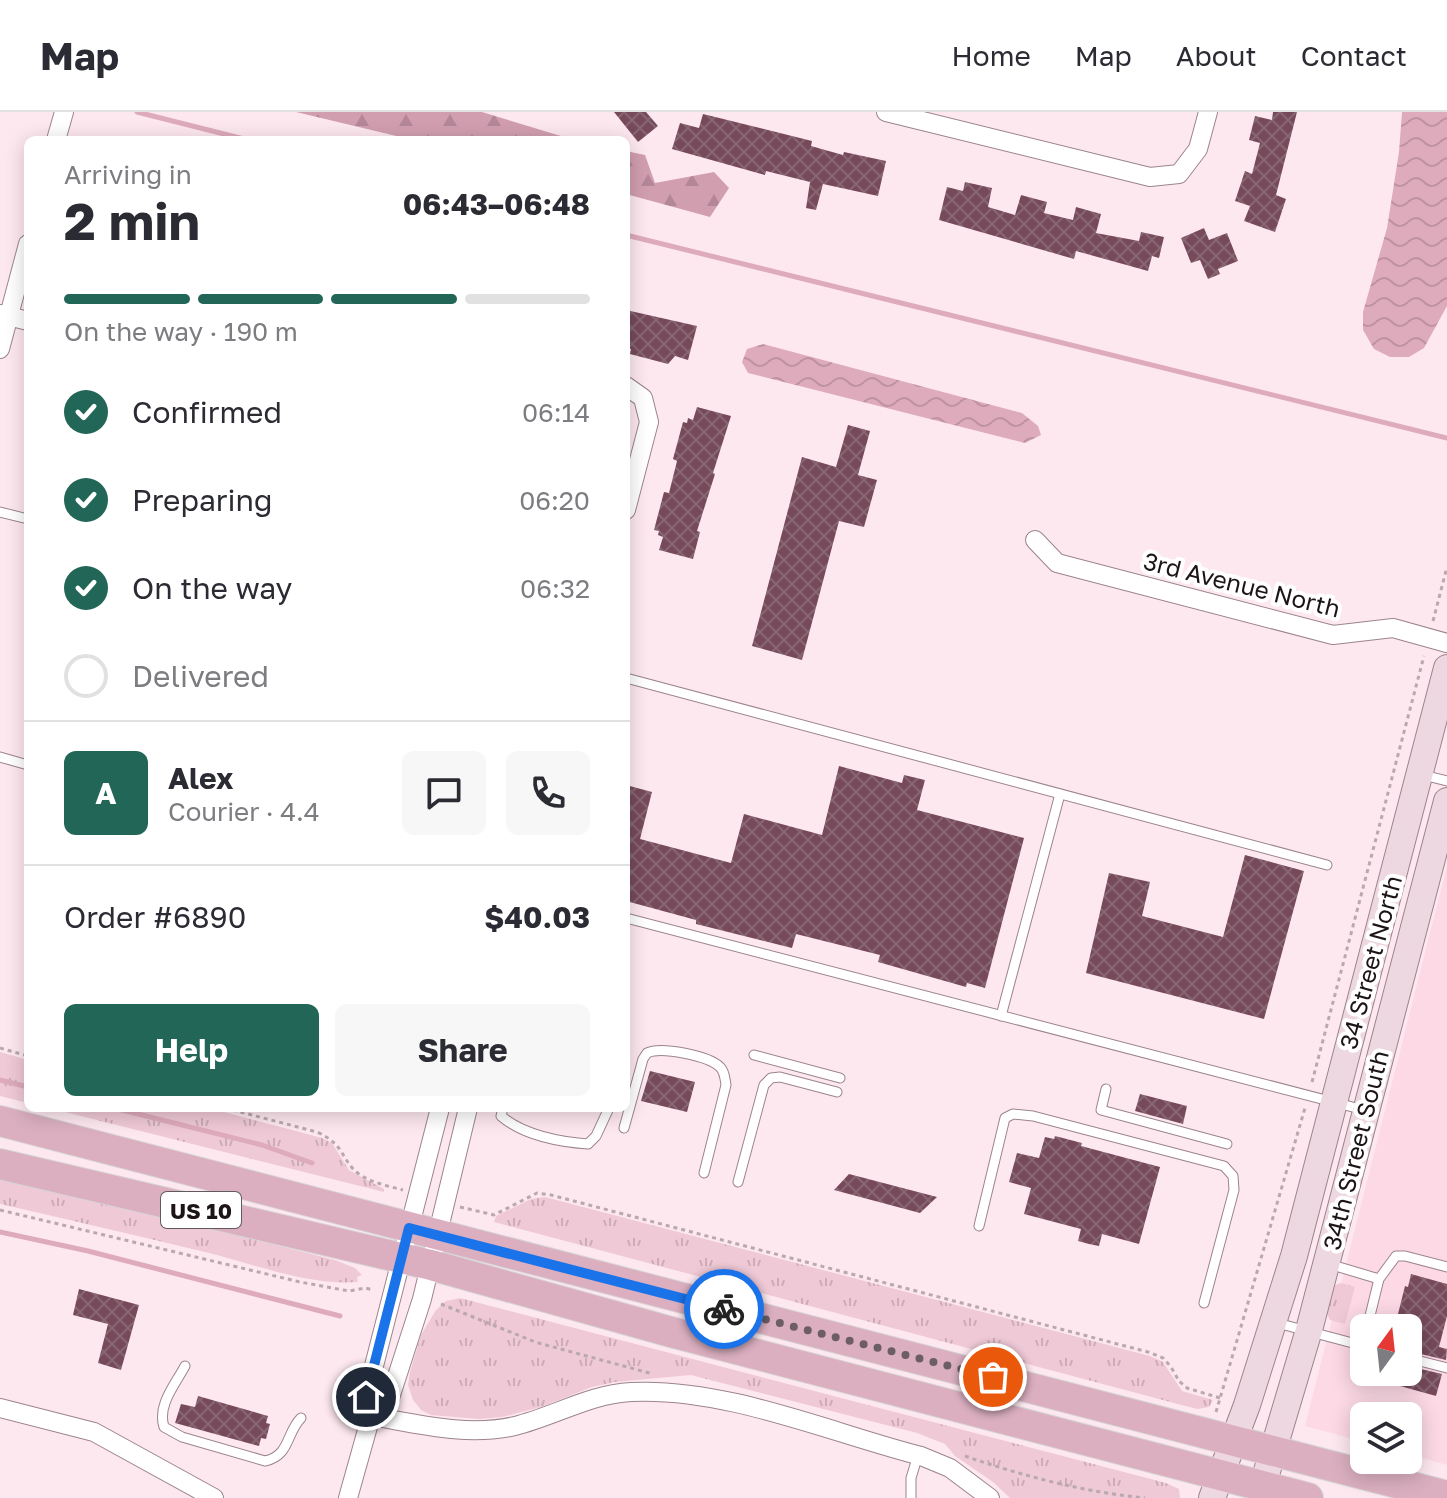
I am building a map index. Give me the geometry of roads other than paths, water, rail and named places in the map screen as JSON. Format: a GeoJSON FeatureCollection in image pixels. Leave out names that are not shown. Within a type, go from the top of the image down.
{"type":"FeatureCollection","features":[{"type":"Feature","properties":{"kind":"main road","name":"34 Street North"},"geometry":{"type":"LineString","coordinates":[[1294,1256],[1321,1098],[1373,946],[1447,668]]}},
{"type":"Feature","properties":{"kind":"main road","name":"34th Street South"},"geometry":{"type":"LineString","coordinates":[[1262,1492],[1309,1330],[1447,801]]}},
{"type":"Feature","properties":{"kind":"main road","name":"US 10"},"geometry":{"type":"LineString","coordinates":[[0,1121],[426,1243],[1234,1439],[1447,1496]]}},
{"type":"Feature","properties":{"kind":"main road","name":"US 10"},"geometry":{"type":"LineString","coordinates":[[0,1164],[401,1258],[426,1243]]}},
{"type":"Feature","properties":{"kind":"main road","name":"US 10"},"geometry":{"type":"LineString","coordinates":[[426,1243],[686,1336],[1216,1486],[1308,1498]]}},
{"type":"Feature","properties":{"kind":"main road","name":"34th Street South"},"geometry":{"type":"LineString","coordinates":[[1216,1486],[1274,1323],[1294,1256]]}},
{"type":"Feature","properties":{"kind":"street"},"geometry":{"type":"LineString","coordinates":[[57,136],[64,112]]}},
{"type":"Feature","properties":{"kind":"street"},"geometry":{"type":"LineString","coordinates":[[886,112],[1150,177],[1179,174],[1198,149],[1208,112]]}},
{"type":"Feature","properties":{"kind":"street"},"geometry":{"type":"LineString","coordinates":[[0,349],[4,315],[24,256]]}},
{"type":"Feature","properties":{"kind":"street"},"geometry":{"type":"LineString","coordinates":[[4,315],[24,320]]}},
{"type":"Feature","properties":{"kind":"street"},"geometry":{"type":"LineString","coordinates":[[630,389],[643,398],[649,422],[630,495]]}},
{"type":"Feature","properties":{"kind":"street","name":"3rd Avenue North"},"geometry":{"type":"LineString","coordinates":[[1035,540],[1057,563],[1333,635],[1393,628],[1447,643]]}},
{"type":"Feature","properties":{"kind":"street"},"geometry":{"type":"LineString","coordinates":[[1373,946],[1406,955]]}},
{"type":"Feature","properties":{"kind":"street"},"geometry":{"type":"LineString","coordinates":[[426,1243],[418,1195],[439,1112]]}},
{"type":"Feature","properties":{"kind":"street"},"geometry":{"type":"LineString","coordinates":[[371,1416],[390,1398],[426,1243],[445,1202],[467,1112]]}},
{"type":"Feature","properties":{"kind":"street"},"geometry":{"type":"LineString","coordinates":[[348,1498],[371,1416],[366,1397],[401,1258]]}},
{"type":"Feature","properties":{"kind":"street"},"geometry":{"type":"LineString","coordinates":[[371,1416],[459,1430],[485,1430],[535,1420],[606,1395],[629,1392],[683,1393],[918,1455],[950,1468],[990,1498]]}},
{"type":"Feature","properties":{"kind":"street"},"geometry":{"type":"LineString","coordinates":[[0,1408],[94,1432],[214,1498]]}},
{"type":"Feature","properties":{"kind":"lane"},"geometry":{"type":"LineString","coordinates":[[0,512],[24,518]]}},
{"type":"Feature","properties":{"kind":"lane"},"geometry":{"type":"LineString","coordinates":[[630,679],[1327,865]]}},
{"type":"Feature","properties":{"kind":"lane"},"geometry":{"type":"LineString","coordinates":[[0,757],[24,764]]}},
{"type":"Feature","properties":{"kind":"lane"},"geometry":{"type":"LineString","coordinates":[[1420,774],[1447,781]]}},
{"type":"Feature","properties":{"kind":"lane"},"geometry":{"type":"LineString","coordinates":[[1001,1016],[1060,794]]}},
{"type":"Feature","properties":{"kind":"lane"},"geometry":{"type":"LineString","coordinates":[[630,919],[1364,1110]]}},
{"type":"Feature","properties":{"kind":"lane"},"geometry":{"type":"LineString","coordinates":[[630,1106],[647,1053],[662,1049],[708,1060],[720,1067],[725,1074],[726,1085],[704,1173]]}},
{"type":"Feature","properties":{"kind":"lane"},"geometry":{"type":"LineString","coordinates":[[754,1055],[840,1078]]}},
{"type":"Feature","properties":{"kind":"lane"},"geometry":{"type":"LineString","coordinates":[[738,1182],[760,1093],[771,1078],[780,1077],[837,1092]]}},
{"type":"Feature","properties":{"kind":"lane"},"geometry":{"type":"LineString","coordinates":[[1106,1089],[1101,1110],[1227,1144]]}},
{"type":"Feature","properties":{"kind":"lane"},"geometry":{"type":"LineString","coordinates":[[502,1112],[501,1116],[512,1126],[569,1142],[588,1144],[596,1136],[607,1112]]}},
{"type":"Feature","properties":{"kind":"lane"},"geometry":{"type":"LineString","coordinates":[[624,1128],[628,1112]]}},
{"type":"Feature","properties":{"kind":"lane"},"geometry":{"type":"LineString","coordinates":[[979,1226],[1005,1118],[1013,1114],[1033,1116],[1224,1166],[1233,1176],[1234,1190],[1204,1303]]}},
{"type":"Feature","properties":{"kind":"lane"},"geometry":{"type":"LineString","coordinates":[[1370,1314],[1379,1279],[1396,1256],[1447,1267]]}},
{"type":"Feature","properties":{"kind":"lane"},"geometry":{"type":"LineString","coordinates":[[1326,1264],[1379,1279]]}},
{"type":"Feature","properties":{"kind":"lane"},"geometry":{"type":"LineString","coordinates":[[1274,1323],[1350,1340]]}},
{"type":"Feature","properties":{"kind":"lane"},"geometry":{"type":"LineString","coordinates":[[1422,1362],[1447,1368]]}},
{"type":"Feature","properties":{"kind":"lane"},"geometry":{"type":"LineString","coordinates":[[185,1366],[166,1396],[161,1419],[164,1427],[182,1437],[265,1461],[276,1459],[287,1446],[293,1425],[301,1418]]}},
{"type":"Feature","properties":{"kind":"lane"},"geometry":{"type":"LineString","coordinates":[[911,1498],[911,1478],[918,1455]]}},
{"type":"Feature","properties":{"kind":"water"},"geometry":{"type":"Polygon","coordinates":[[[1402,112],[1447,112],[1447,306],[1424,348],[1409,357],[1390,357],[1374,349],[1363,330],[1363,312],[1387,228],[1402,112]]]}},
{"type":"Feature","properties":{"kind":"water"},"geometry":{"type":"Polygon","coordinates":[[[763,344],[1022,413],[1038,426],[1041,435],[1025,443],[748,373],[742,362],[747,349],[763,344]]]}},
{"type":"Feature","properties":{"kind":"waterway"},"geometry":{"type":"LineString","coordinates":[[137,112],[232,136]]}},
{"type":"Feature","properties":{"kind":"waterway"},"geometry":{"type":"LineString","coordinates":[[630,236],[1447,438]]}},
{"type":"Feature","properties":{"kind":"waterway"},"geometry":{"type":"LineString","coordinates":[[0,1080],[24,1086]]}},
{"type":"Feature","properties":{"kind":"waterway"},"geometry":{"type":"LineString","coordinates":[[130,1112],[262,1145],[312,1163]]}},
{"type":"Feature","properties":{"kind":"waterway"},"geometry":{"type":"LineString","coordinates":[[0,1232],[88,1251],[340,1316]]}}]}
